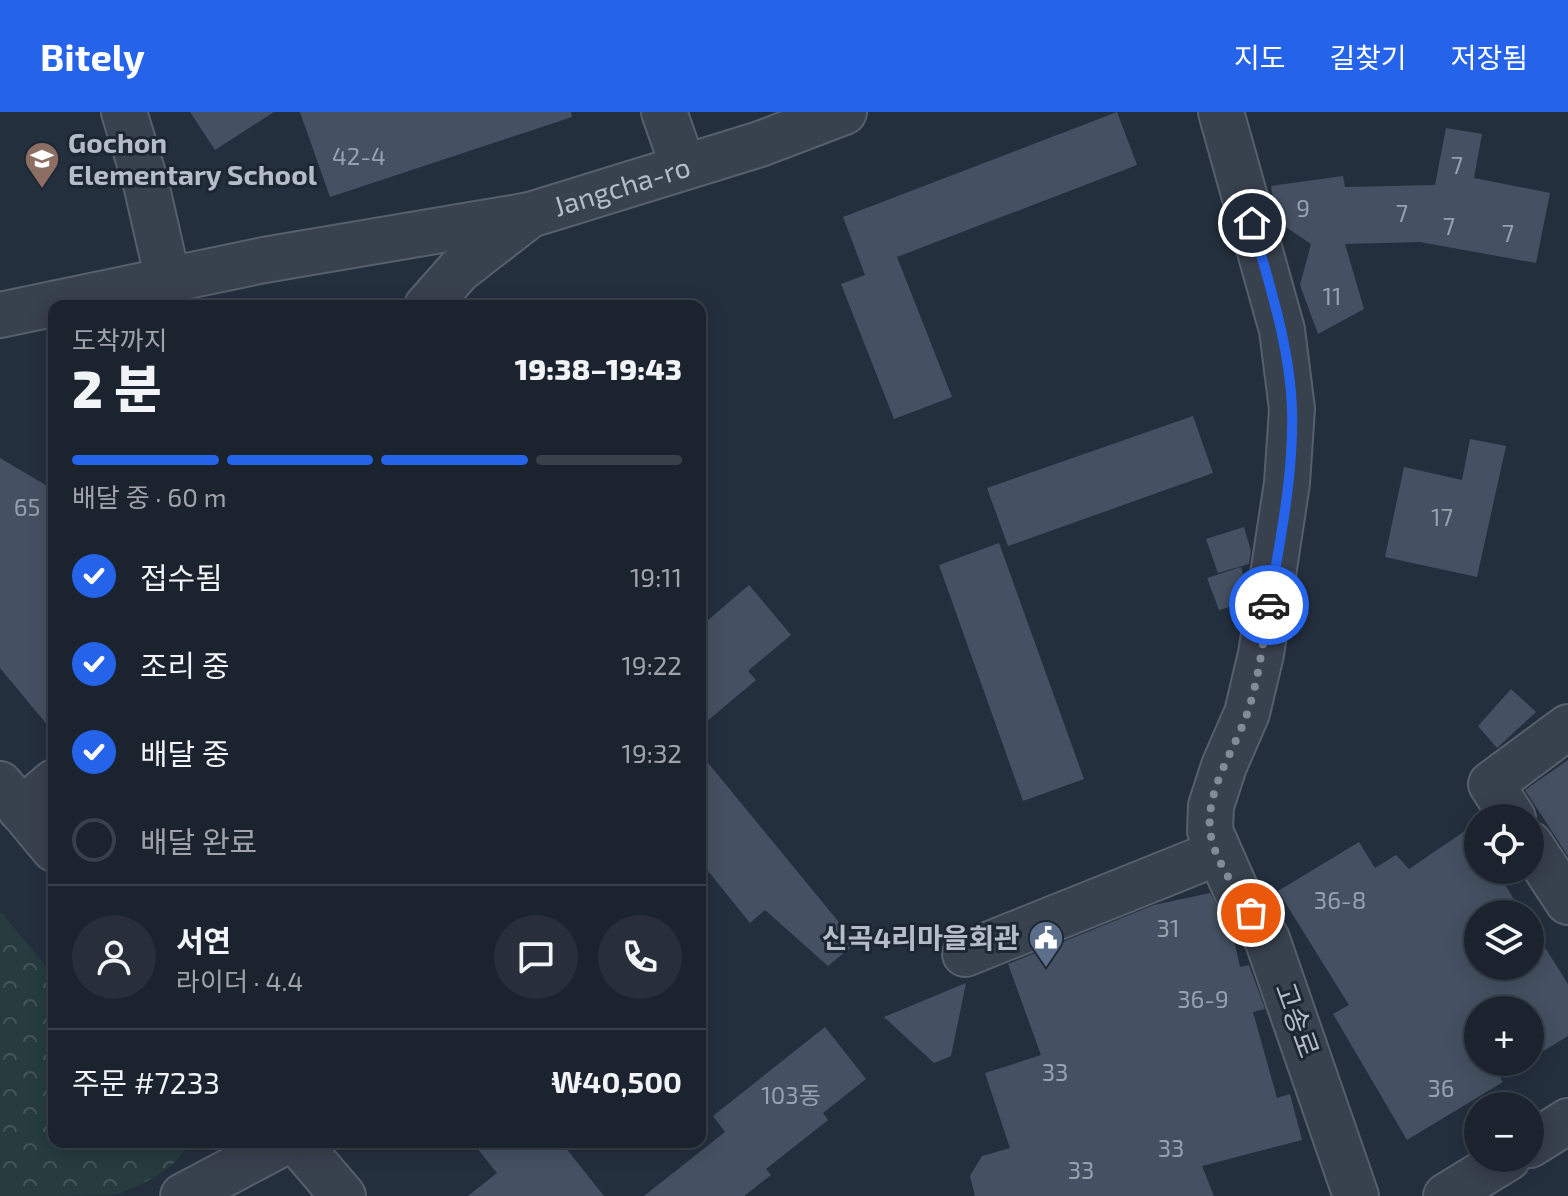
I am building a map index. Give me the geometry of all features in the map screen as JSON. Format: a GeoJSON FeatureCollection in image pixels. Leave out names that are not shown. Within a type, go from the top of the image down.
{"type":"FeatureCollection","features":[{"type":"Feature","properties":{"kind":"street"},"geometry":{"type":"LineString","coordinates":[[124,112],[146,184],[168,280]]}},
{"type":"Feature","properties":{"kind":"street"},"geometry":{"type":"LineString","coordinates":[[664,112],[683,166]]}},
{"type":"Feature","properties":{"kind":"street","name":"Jangcha-ro"},"geometry":{"type":"LineString","coordinates":[[432,300],[459,270],[530,215],[760,144],[844,112]]}},
{"type":"Feature","properties":{"kind":"street"},"geometry":{"type":"LineString","coordinates":[[965,954],[1217,853],[1210,831],[1211,806],[1247,713],[1261,654],[1287,483],[1292,409],[1282,330],[1221,112]]}},
{"type":"Feature","properties":{"kind":"street"},"geometry":{"type":"LineString","coordinates":[[72,300],[264,260],[530,215]]}},
{"type":"Feature","properties":{"kind":"street"},"geometry":{"type":"LineString","coordinates":[[0,315],[48,305]]}},
{"type":"Feature","properties":{"kind":"street"},"geometry":{"type":"LineString","coordinates":[[1504,804],[1491,784],[1568,727]]}},
{"type":"Feature","properties":{"kind":"street"},"geometry":{"type":"LineString","coordinates":[[48,784],[11,797],[48,842]]}},
{"type":"Feature","properties":{"kind":"street","name":"고송로"},"geometry":{"type":"LineString","coordinates":[[1217,853],[1267,939],[1356,1196]]}},
{"type":"Feature","properties":{"kind":"street"},"geometry":{"type":"LineString","coordinates":[[1544,865],[1568,902]]}},
{"type":"Feature","properties":{"kind":"street"},"geometry":{"type":"LineString","coordinates":[[1544,1136],[1568,1121]]}},
{"type":"Feature","properties":{"kind":"street"},"geometry":{"type":"LineString","coordinates":[[183,1196],[274,1148]]}},
{"type":"Feature","properties":{"kind":"street"},"geometry":{"type":"LineString","coordinates":[[302,1148],[343,1196]]}},
{"type":"Feature","properties":{"kind":"street"},"geometry":{"type":"LineString","coordinates":[[1446,1196],[1485,1172]]}},
{"type":"Feature","properties":{"kind":"green space"},"geometry":{"type":"Polygon","coordinates":[[[0,911],[48,969],[48,1148],[185,1148],[169,1167],[146,1182],[114,1195],[0,1196],[0,911]]]}},
{"type":"Feature","properties":{"kind":"building"},"geometry":{"type":"Polygon","coordinates":[[[190,112],[274,112],[215,150],[190,112]]]}},
{"type":"Feature","properties":{"kind":"building"},"geometry":{"type":"Polygon","coordinates":[[[300,112],[571,112],[572,117],[330,197],[300,112]]]}},
{"type":"Feature","properties":{"kind":"building"},"geometry":{"type":"Polygon","coordinates":[[[1117,112],[1137,165],[897,257],[952,397],[894,419],[841,284],[865,275],[843,217],[1117,112]]]}},
{"type":"Feature","properties":{"kind":"building"},"geometry":{"type":"Polygon","coordinates":[[[1446,128],[1482,134],[1474,178],[1550,193],[1536,263],[1420,242],[1345,244],[1364,309],[1318,334],[1300,285],[1311,244],[1277,221],[1271,186],[1343,176],[1345,187],[1435,185],[1446,128]]]}},
{"type":"Feature","properties":{"kind":"building"},"geometry":{"type":"Polygon","coordinates":[[[1193,416],[1213,473],[1008,546],[987,488],[1193,416]]]}},
{"type":"Feature","properties":{"kind":"building"},"geometry":{"type":"Polygon","coordinates":[[[1470,439],[1506,446],[1477,577],[1385,557],[1404,467],[1462,480],[1470,439]]]}},
{"type":"Feature","properties":{"kind":"building"},"geometry":{"type":"Polygon","coordinates":[[[0,458],[48,486],[48,726],[0,668],[0,458]]]}},
{"type":"Feature","properties":{"kind":"building"},"geometry":{"type":"Polygon","coordinates":[[[1244,527],[1251,551],[1249,564],[1218,573],[1206,539],[1244,527]]]}},
{"type":"Feature","properties":{"kind":"building"},"geometry":{"type":"Polygon","coordinates":[[[999,543],[1084,779],[1023,801],[939,565],[999,543]]]}},
{"type":"Feature","properties":{"kind":"building"},"geometry":{"type":"Polygon","coordinates":[[[1241,567],[1246,584],[1244,603],[1219,610],[1207,578],[1241,567]]]}},
{"type":"Feature","properties":{"kind":"building"},"geometry":{"type":"Polygon","coordinates":[[[749,585],[791,635],[748,671],[756,680],[706,722],[706,622],[749,585]]]}},
{"type":"Feature","properties":{"kind":"building"},"geometry":{"type":"Polygon","coordinates":[[[1511,689],[1536,712],[1497,748],[1478,726],[1511,689]]]}},
{"type":"Feature","properties":{"kind":"building"},"geometry":{"type":"Polygon","coordinates":[[[706,760],[856,943],[828,966],[765,910],[750,923],[706,868],[706,760]]]}},
{"type":"Feature","properties":{"kind":"building"},"geometry":{"type":"Polygon","coordinates":[[[1568,760],[1568,856],[1544,819],[1544,804],[1534,804],[1525,790],[1568,760]]]}},
{"type":"Feature","properties":{"kind":"building"},"geometry":{"type":"Polygon","coordinates":[[[1464,832],[1464,884],[1505,884],[1514,900],[1464,900],[1464,980],[1544,980],[1544,946],[1568,984],[1568,1036],[1544,1051],[1544,996],[1464,996],[1464,1076],[1503,1076],[1500,1078],[1503,1082],[1486,1092],[1464,1092],[1464,1106],[1407,1140],[1333,1014],[1349,1005],[1278,891],[1359,842],[1375,868],[1396,855],[1409,869],[1464,832]]]}},
{"type":"Feature","properties":{"kind":"building"},"geometry":{"type":"Polygon","coordinates":[[[1210,893],[1232,931],[1240,967],[1249,965],[1265,1009],[1253,1012],[1277,1098],[1290,1094],[1302,1140],[1202,1166],[1214,1196],[975,1196],[970,1176],[982,1156],[1010,1148],[985,1073],[1041,1055],[1008,964],[1154,905],[1210,893]]]}},
{"type":"Feature","properties":{"kind":"building"},"geometry":{"type":"Polygon","coordinates":[[[966,983],[951,1056],[934,1063],[884,1017],[966,983]]]}},
{"type":"Feature","properties":{"kind":"building"},"geometry":{"type":"Polygon","coordinates":[[[825,1027],[866,1079],[823,1113],[828,1120],[766,1169],[771,1175],[744,1196],[644,1196],[725,1132],[713,1116],[825,1027]]]}},
{"type":"Feature","properties":{"kind":"building"},"geometry":{"type":"Polygon","coordinates":[[[477,1148],[566,1148],[604,1196],[468,1196],[497,1173],[477,1148]]]}},
{"type":"Feature","properties":{"kind":"way so far"},"geometry":{"type":"LineString","coordinates":[[1251,913],[1217,853],[1210,831],[1211,806],[1247,713],[1269,605]]}},
{"type":"Feature","properties":{"kind":"place","name":"Gochon Elementary School"},"geometry":{"type":"Point","coordinates":[42,190]}},
{"type":"Feature","properties":{"kind":"place","name":"신곡4리마을회관"},"geometry":{"type":"Point","coordinates":[1046,969]}},
{"type":"Feature","properties":{"kind":"route"},"geometry":{"type":"LineString","coordinates":[[1252,223],[1282,330],[1292,409],[1287,483],[1269,605]]}}]}
